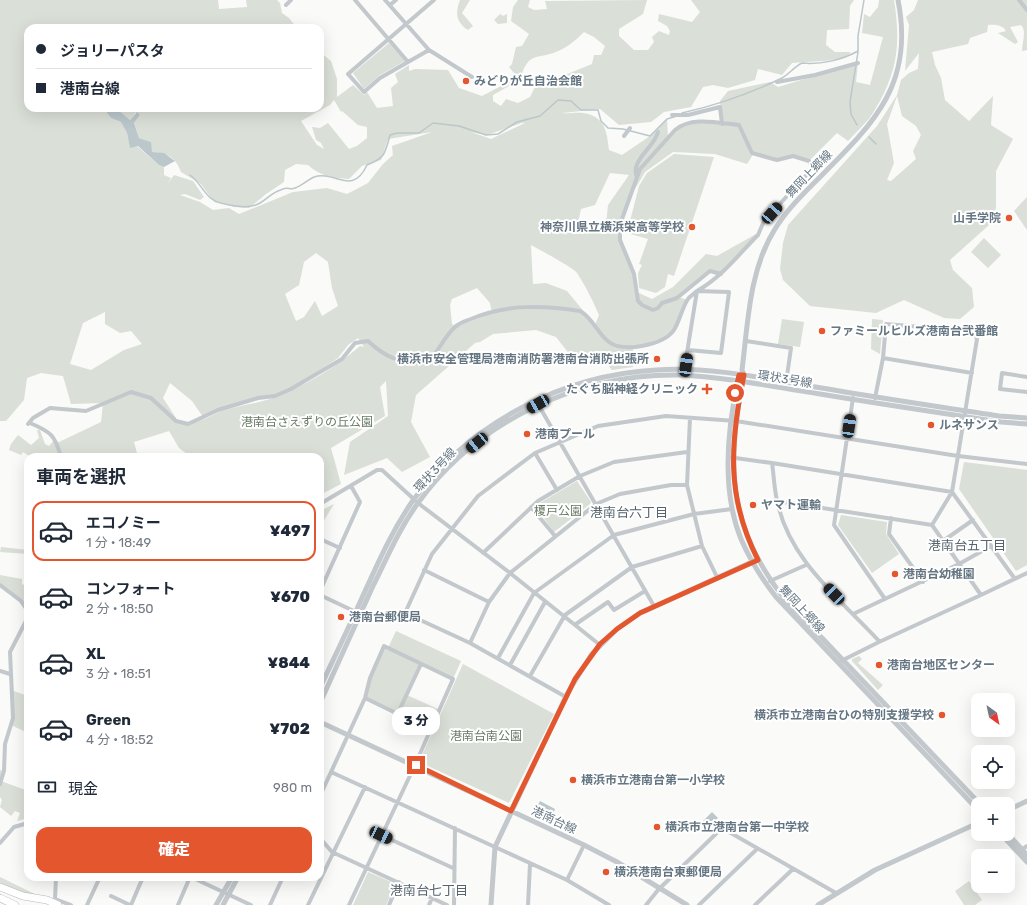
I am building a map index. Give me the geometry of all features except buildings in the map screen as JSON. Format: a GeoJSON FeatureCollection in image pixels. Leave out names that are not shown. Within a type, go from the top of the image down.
{"type":"FeatureCollection","features":[{"type":"Feature","properties":{"kind":"highway"},"geometry":{"type":"LineString","coordinates":[[0,887],[23,896],[47,900],[58,905]]}},
{"type":"Feature","properties":{"kind":"highway"},"geometry":{"type":"LineString","coordinates":[[0,898],[14,905]]}},
{"type":"Feature","properties":{"kind":"street"},"geometry":{"type":"LineString","coordinates":[[286,5],[291,0]]}},
{"type":"Feature","properties":{"kind":"street"},"geometry":{"type":"LineString","coordinates":[[355,0],[408,62]]}},
{"type":"Feature","properties":{"kind":"street"},"geometry":{"type":"LineString","coordinates":[[385,0],[429,50],[472,77]]}},
{"type":"Feature","properties":{"kind":"street"},"geometry":{"type":"LineString","coordinates":[[390,5],[396,0]]}},
{"type":"Feature","properties":{"kind":"street"},"geometry":{"type":"LineString","coordinates":[[429,50],[380,78],[364,92],[348,74],[434,0]]}},
{"type":"Feature","properties":{"kind":"street","name":"舞岡上郷線"},"geometry":{"type":"LineString","coordinates":[[898,0],[902,37],[900,62],[889,94],[868,127],[793,204],[775,229],[765,248],[756,274],[734,421],[728,483],[732,509],[741,539],[768,582],[971,802]]}},
{"type":"Feature","properties":{"kind":"street"},"geometry":{"type":"LineString","coordinates":[[1019,0],[1027,10]]}},
{"type":"Feature","properties":{"kind":"street"},"geometry":{"type":"LineString","coordinates":[[777,82],[815,75],[857,64]]}},
{"type":"Feature","properties":{"kind":"street"},"geometry":{"type":"LineString","coordinates":[[674,115],[684,115],[720,107],[722,124]]}},
{"type":"Feature","properties":{"kind":"street"},"geometry":{"type":"LineString","coordinates":[[60,453],[57,443],[50,432],[29,423],[33,418],[50,408],[86,411],[131,392],[151,398],[176,421],[188,424],[218,410],[258,398],[275,396],[291,389],[342,359],[355,343],[368,341],[390,358],[409,362],[427,362],[433,357],[443,339],[457,325],[490,312],[507,308],[530,306],[580,311],[587,315],[610,343],[633,348],[667,336],[673,331],[681,318],[688,300],[697,291],[713,282],[721,274],[758,235],[764,221],[813,168],[809,161],[793,156],[776,160],[752,153],[739,125],[695,121],[681,125],[646,162],[637,177],[622,219],[620,240],[634,274],[638,301],[642,305],[653,310],[658,308],[662,303],[677,298],[710,271],[721,274]]}},
{"type":"Feature","properties":{"kind":"street"},"geometry":{"type":"LineString","coordinates":[[626,135],[630,128]]}},
{"type":"Feature","properties":{"kind":"street"},"geometry":{"type":"LineString","coordinates":[[637,177],[636,169],[644,152],[652,145],[658,132]]}},
{"type":"Feature","properties":{"kind":"street"},"geometry":{"type":"LineString","coordinates":[[683,375],[697,291]]}},
{"type":"Feature","properties":{"kind":"street"},"geometry":{"type":"LineString","coordinates":[[688,350],[721,353],[729,292],[697,291]]}},
{"type":"Feature","properties":{"kind":"street"},"geometry":{"type":"LineString","coordinates":[[874,400],[883,358],[886,324],[953,330],[971,330],[977,339],[952,492],[932,525]]}},
{"type":"Feature","properties":{"kind":"street"},"geometry":{"type":"LineString","coordinates":[[746,341],[791,348],[786,382]]}},
{"type":"Feature","properties":{"kind":"street"},"geometry":{"type":"LineString","coordinates":[[883,358],[972,372]]}},
{"type":"Feature","properties":{"kind":"street","name":"環状3号線"},"geometry":{"type":"LineString","coordinates":[[324,680],[416,501],[460,456],[486,436],[537,402],[575,384],[618,374],[657,370],[742,373],[853,397]]}},
{"type":"Feature","properties":{"kind":"street"},"geometry":{"type":"LineString","coordinates":[[1027,377],[1002,373],[1000,389],[1027,392]]}},
{"type":"Feature","properties":{"kind":"street","name":"環状3号線"},"geometry":{"type":"LineString","coordinates":[[537,402],[582,388],[619,380],[683,375],[853,397],[1027,424]]}},
{"type":"Feature","properties":{"kind":"street"},"geometry":{"type":"LineString","coordinates":[[853,397],[834,525],[885,599]]}},
{"type":"Feature","properties":{"kind":"street"},"geometry":{"type":"LineString","coordinates":[[537,402],[654,606]]}},
{"type":"Feature","properties":{"kind":"street","name":"環状3号線"},"geometry":{"type":"LineString","coordinates":[[965,414],[1027,418]]}},
{"type":"Feature","properties":{"kind":"street"},"geometry":{"type":"LineString","coordinates":[[566,697],[470,643],[405,613],[432,554],[478,496],[536,453],[598,426],[666,416],[734,421],[848,437],[958,456],[1027,464]]}},
{"type":"Feature","properties":{"kind":"street"},"geometry":{"type":"LineString","coordinates":[[690,418],[686,485],[702,546],[717,577]]}},
{"type":"Feature","properties":{"kind":"street"},"geometry":{"type":"LineString","coordinates":[[483,553],[531,507],[580,476],[614,462],[687,452]]}},
{"type":"Feature","properties":{"kind":"street"},"geometry":{"type":"LineString","coordinates":[[536,453],[557,490]]}},
{"type":"Feature","properties":{"kind":"street"},"geometry":{"type":"LineString","coordinates":[[730,457],[952,492],[1015,579]]}},
{"type":"Feature","properties":{"kind":"street","name":"舞岡上郷線"},"geometry":{"type":"LineString","coordinates":[[730,457],[737,508],[755,561]]}},
{"type":"Feature","properties":{"kind":"street"},"geometry":{"type":"LineString","coordinates":[[772,464],[777,501],[787,531],[806,565],[879,641]]}},
{"type":"Feature","properties":{"kind":"street"},"geometry":{"type":"LineString","coordinates":[[324,502],[377,470],[382,470],[416,501],[510,573],[545,602],[565,615],[600,644]]}},
{"type":"Feature","properties":{"kind":"street"},"geometry":{"type":"LineString","coordinates":[[470,643],[489,602],[510,573],[596,504],[620,494],[670,485],[686,485]]}},
{"type":"Feature","properties":{"kind":"street"},"geometry":{"type":"LineString","coordinates":[[324,582],[360,502],[351,486]]}},
{"type":"Feature","properties":{"kind":"street"},"geometry":{"type":"LineString","coordinates":[[777,501],[932,525],[981,594]]}},
{"type":"Feature","properties":{"kind":"street"},"geometry":{"type":"LineString","coordinates":[[531,507],[555,536]]}},
{"type":"Feature","properties":{"kind":"street"},"geometry":{"type":"LineString","coordinates":[[498,658],[534,593],[614,535],[694,514],[732,509]]}},
{"type":"Feature","properties":{"kind":"street"},"geometry":{"type":"LineString","coordinates":[[891,518],[889,534],[923,582]]}},
{"type":"Feature","properties":{"kind":"street"},"geometry":{"type":"LineString","coordinates":[[943,540],[973,520]]}},
{"type":"Feature","properties":{"kind":"street"},"geometry":{"type":"LineString","coordinates":[[324,541],[340,548]]}},
{"type":"Feature","properties":{"kind":"street"},"geometry":{"type":"LineString","coordinates":[[530,676],[565,615],[632,567],[702,546]]}},
{"type":"Feature","properties":{"kind":"street"},"geometry":{"type":"LineString","coordinates":[[853,614],[923,582],[990,546]]}},
{"type":"Feature","properties":{"kind":"street"},"geometry":{"type":"LineString","coordinates":[[491,905],[495,847],[582,666],[600,644],[628,621],[654,606],[755,561]]}},
{"type":"Feature","properties":{"kind":"street"},"geometry":{"type":"LineString","coordinates":[[768,582],[806,565]]}},
{"type":"Feature","properties":{"kind":"street"},"geometry":{"type":"LineString","coordinates":[[424,570],[489,602]]}},
{"type":"Feature","properties":{"kind":"street"},"geometry":{"type":"LineString","coordinates":[[841,661],[879,641],[1027,573]]}},
{"type":"Feature","properties":{"kind":"street"},"geometry":{"type":"LineString","coordinates":[[0,585],[21,601],[24,605]]}},
{"type":"Feature","properties":{"kind":"street"},"geometry":{"type":"LineString","coordinates":[[576,624],[608,602],[614,610],[645,591]]}},
{"type":"Feature","properties":{"kind":"street"},"geometry":{"type":"LineString","coordinates":[[324,597],[358,613]]}},
{"type":"Feature","properties":{"kind":"street"},"geometry":{"type":"LineString","coordinates":[[510,665],[545,602]]}},
{"type":"Feature","properties":{"kind":"street","name":"環状3号線"},"geometry":{"type":"LineString","coordinates":[[324,694],[358,613]]}},
{"type":"Feature","properties":{"kind":"street"},"geometry":{"type":"LineString","coordinates":[[0,784],[4,771],[5,744],[13,718],[14,706],[10,674],[10,652],[24,629]]}},
{"type":"Feature","properties":{"kind":"street"},"geometry":{"type":"LineString","coordinates":[[324,787],[365,698],[370,678],[384,646],[453,678],[416,765],[397,801],[349,905]]}},
{"type":"Feature","properties":{"kind":"street","name":"舞岡上郷線"},"geometry":{"type":"LineString","coordinates":[[841,661],[973,797]]}},
{"type":"Feature","properties":{"kind":"street"},"geometry":{"type":"LineString","coordinates":[[398,713],[421,664]]}},
{"type":"Feature","properties":{"kind":"street"},"geometry":{"type":"LineString","coordinates":[[0,671],[10,674]]}},
{"type":"Feature","properties":{"kind":"street"},"geometry":{"type":"LineString","coordinates":[[365,698],[431,730]]}},
{"type":"Feature","properties":{"kind":"street","name":"港南台線"},"geometry":{"type":"LineString","coordinates":[[324,724],[416,765],[584,845],[661,887],[687,905]]}},
{"type":"Feature","properties":{"kind":"street"},"geometry":{"type":"LineString","coordinates":[[331,772],[567,880],[609,905]]}},
{"type":"Feature","properties":{"kind":"street"},"geometry":{"type":"LineString","coordinates":[[324,870],[364,787]]}},
{"type":"Feature","properties":{"kind":"street"},"geometry":{"type":"LineString","coordinates":[[1015,807],[1027,801]]}},
{"type":"Feature","properties":{"kind":"street"},"geometry":{"type":"LineString","coordinates":[[0,843],[14,828],[24,824]]}},
{"type":"Feature","properties":{"kind":"street"},"geometry":{"type":"LineString","coordinates":[[818,905],[875,870],[971,826]]}},
{"type":"Feature","properties":{"kind":"street"},"geometry":{"type":"LineString","coordinates":[[454,905],[453,868],[455,828]]}},
{"type":"Feature","properties":{"kind":"street"},"geometry":{"type":"LineString","coordinates":[[646,905],[661,887],[722,828],[836,893]]}},
{"type":"Feature","properties":{"kind":"street"},"geometry":{"type":"LineString","coordinates":[[381,835],[453,868]]}},
{"type":"Feature","properties":{"kind":"street"},"geometry":{"type":"LineString","coordinates":[[1009,841],[1027,855]]}},
{"type":"Feature","properties":{"kind":"street"},"geometry":{"type":"LineString","coordinates":[[1013,841],[1027,862]]}},
{"type":"Feature","properties":{"kind":"street"},"geometry":{"type":"LineString","coordinates":[[324,843],[332,852],[447,905]]}},
{"type":"Feature","properties":{"kind":"street"},"geometry":{"type":"LineString","coordinates":[[567,880],[584,845]]}},
{"type":"Feature","properties":{"kind":"street"},"geometry":{"type":"LineString","coordinates":[[1020,851],[1027,846]]}},
{"type":"Feature","properties":{"kind":"street"},"geometry":{"type":"LineString","coordinates":[[699,905],[757,849]]}},
{"type":"Feature","properties":{"kind":"street"},"geometry":{"type":"LineString","coordinates":[[528,905],[530,864]]}},
{"type":"Feature","properties":{"kind":"street"},"geometry":{"type":"LineString","coordinates":[[755,905],[793,869]]}},
{"type":"Feature","properties":{"kind":"street"},"geometry":{"type":"LineString","coordinates":[[56,881],[55,899],[71,905]]}},
{"type":"Feature","properties":{"kind":"street"},"geometry":{"type":"LineString","coordinates":[[87,905],[98,881]]}},
{"type":"Feature","properties":{"kind":"street"},"geometry":{"type":"LineString","coordinates":[[111,896],[130,905],[141,881]]}},
{"type":"Feature","properties":{"kind":"street"},"geometry":{"type":"LineString","coordinates":[[178,905],[188,881]]}},
{"type":"Feature","properties":{"kind":"street"},"geometry":{"type":"LineString","coordinates":[[199,881],[252,905]]}},
{"type":"Feature","properties":{"kind":"street"},"geometry":{"type":"LineString","coordinates":[[216,905],[230,881]]}},
{"type":"Feature","properties":{"kind":"street"},"geometry":{"type":"LineString","coordinates":[[223,905],[236,881]]}},
{"type":"Feature","properties":{"kind":"street"},"geometry":{"type":"LineString","coordinates":[[270,905],[280,881]]}},
{"type":"Feature","properties":{"kind":"street"},"geometry":{"type":"LineString","coordinates":[[308,905],[319,881]]}},
{"type":"Feature","properties":{"kind":"street"},"geometry":{"type":"LineString","coordinates":[[389,905],[399,882]]}},
{"type":"Feature","properties":{"kind":"street"},"geometry":{"type":"LineString","coordinates":[[429,905],[432,898]]}},
{"type":"Feature","properties":{"kind":"green space","name":"港南台さえずりの丘公園"},"geometry":{"type":"Polygon","coordinates":[[[0,0],[218,0],[219,9],[247,7],[246,0],[277,0],[280,3],[282,13],[294,24],[24,24],[24,112],[106,112],[111,118],[121,122],[127,133],[130,147],[137,146],[159,165],[164,167],[164,175],[171,178],[167,185],[174,175],[193,181],[204,197],[200,200],[185,194],[180,195],[200,202],[213,210],[229,208],[239,214],[293,192],[327,188],[347,194],[368,183],[383,164],[393,155],[392,146],[432,132],[388,139],[381,160],[362,166],[349,179],[327,176],[317,172],[308,165],[296,164],[285,170],[284,182],[249,208],[235,207],[214,202],[201,184],[181,172],[174,159],[162,153],[151,152],[151,142],[139,138],[134,123],[140,115],[136,112],[317,112],[301,121],[317,145],[324,149],[321,143],[316,140],[312,127],[320,128],[328,123],[349,149],[357,146],[367,138],[367,127],[358,125],[342,111],[341,112],[334,100],[330,105],[324,108],[324,55],[331,61],[337,79],[337,97],[353,85],[364,95],[367,92],[377,108],[393,106],[391,88],[398,82],[395,74],[409,65],[409,71],[415,69],[448,70],[459,88],[482,96],[501,86],[512,75],[524,81],[516,82],[493,95],[493,101],[501,106],[506,99],[518,103],[530,97],[535,87],[592,64],[594,55],[601,55],[605,46],[594,37],[584,32],[571,44],[564,48],[531,60],[527,63],[521,76],[514,73],[509,67],[512,64],[516,47],[522,46],[529,34],[511,21],[513,7],[518,0],[530,0],[528,7],[534,10],[547,9],[545,1],[647,0],[643,14],[619,29],[619,36],[634,50],[648,50],[654,42],[652,37],[659,31],[669,35],[670,31],[667,26],[658,21],[659,14],[692,22],[700,12],[691,0],[854,0],[850,6],[849,29],[827,30],[826,45],[835,52],[851,52],[846,56],[832,60],[792,63],[782,75],[758,69],[755,80],[728,88],[713,85],[703,87],[691,107],[664,112],[651,122],[619,125],[600,109],[562,113],[585,113],[599,119],[606,133],[609,150],[622,155],[650,136],[667,119],[668,138],[680,127],[686,124],[699,122],[722,124],[720,101],[728,91],[770,82],[778,87],[858,63],[856,82],[870,85],[883,37],[862,33],[864,14],[870,17],[878,7],[879,0],[894,0],[897,39],[891,76],[871,117],[848,141],[837,133],[809,161],[793,156],[777,160],[754,153],[747,164],[715,154],[673,152],[645,172],[635,189],[637,178],[619,222],[620,239],[634,275],[638,298],[639,293],[652,299],[673,287],[706,254],[717,256],[756,234],[754,239],[720,275],[710,271],[678,297],[688,300],[674,328],[654,341],[633,348],[633,367],[612,370],[608,365],[600,360],[586,359],[575,361],[556,337],[536,330],[493,334],[480,342],[475,343],[416,395],[411,422],[430,457],[402,472],[387,458],[344,475],[350,442],[388,416],[386,381],[380,387],[385,416],[331,448],[341,484],[324,493],[324,453],[186,453],[179,448],[169,431],[134,442],[137,453],[23,452],[21,455],[9,450],[11,444],[18,435],[31,445],[39,438],[37,430],[40,430],[45,444],[49,446],[55,439],[57,443],[101,422],[103,403],[71,404],[63,376],[41,373],[27,378],[24,400],[6,421],[0,421],[0,0]],[[522,123],[487,135],[471,132],[491,139],[525,123],[522,123]],[[610,173],[595,205],[581,209],[578,223],[592,233],[606,224],[608,205],[629,175],[610,173]],[[531,245],[533,284],[546,283],[567,291],[595,325],[599,315],[589,293],[577,273],[563,263],[531,245]],[[316,253],[304,262],[299,285],[285,294],[296,321],[304,317],[315,301],[322,316],[338,306],[332,288],[328,262],[316,253]],[[477,288],[452,299],[450,305],[452,324],[456,327],[492,313],[490,303],[477,288]],[[105,312],[83,323],[70,364],[91,370],[124,350],[142,344],[131,331],[120,333],[105,324],[105,312]],[[358,338],[348,345],[338,358],[291,389],[275,396],[258,398],[231,406],[203,417],[192,401],[170,383],[163,398],[176,418],[176,421],[188,423],[199,421],[228,409],[255,403],[286,393],[309,382],[351,354],[360,346],[364,347],[358,338]]]}},
{"type":"Feature","properties":{"kind":"green space"},"geometry":{"type":"Polygon","coordinates":[[[460,0],[470,0],[462,13],[473,26],[468,30],[461,24],[458,17],[457,9],[460,0]]]}},
{"type":"Feature","properties":{"kind":"green space"},"geometry":{"type":"Polygon","coordinates":[[[918,0],[1027,0],[1027,50],[1022,51],[1024,30],[1021,25],[1010,27],[1018,42],[1015,44],[998,33],[1006,31],[1003,27],[998,25],[988,25],[987,32],[970,38],[968,44],[932,52],[935,65],[941,78],[945,100],[969,121],[993,96],[991,125],[1013,139],[996,171],[996,208],[989,225],[950,260],[953,270],[972,288],[974,307],[960,319],[944,318],[904,300],[876,313],[810,306],[783,280],[780,269],[783,243],[788,225],[877,126],[897,95],[901,80],[909,73],[918,69],[919,53],[905,71],[909,25],[906,17],[914,10],[918,0]],[[897,96],[887,124],[894,163],[887,180],[891,181],[916,159],[913,151],[921,135],[916,126],[902,116],[897,96]]]}},
{"type":"Feature","properties":{"kind":"green space"},"geometry":{"type":"Polygon","coordinates":[[[500,14],[503,16],[507,14],[507,23],[498,24],[494,20],[500,14]]]}},
{"type":"Feature","properties":{"kind":"green space"},"geometry":{"type":"Polygon","coordinates":[[[389,43],[405,61],[380,75],[364,89],[353,73],[389,43]]]}},
{"type":"Feature","properties":{"kind":"green space"},"geometry":{"type":"Polygon","coordinates":[[[121,112],[136,112],[130,120],[121,112]]]}},
{"type":"Feature","properties":{"kind":"green space"},"geometry":{"type":"Polygon","coordinates":[[[674,154],[714,157],[674,276],[668,274],[665,287],[656,293],[639,288],[638,273],[642,265],[639,264],[648,239],[627,233],[639,186],[647,173],[674,154]]]}},
{"type":"Feature","properties":{"kind":"green space"},"geometry":{"type":"Polygon","coordinates":[[[1027,197],[1027,230],[1014,211],[1027,197]]]}},
{"type":"Feature","properties":{"kind":"green space"},"geometry":{"type":"Polygon","coordinates":[[[984,238],[1001,255],[988,268],[971,252],[984,238]]]}},
{"type":"Feature","properties":{"kind":"green space"},"geometry":{"type":"Polygon","coordinates":[[[782,319],[804,322],[800,347],[778,344],[782,319]]]}},
{"type":"Feature","properties":{"kind":"green space"},"geometry":{"type":"Polygon","coordinates":[[[872,319],[883,320],[880,354],[871,349],[872,319]]]}},
{"type":"Feature","properties":{"kind":"green space"},"geometry":{"type":"Polygon","coordinates":[[[964,462],[1027,470],[1027,565],[1016,571],[959,489],[964,462]]]}},
{"type":"Feature","properties":{"kind":"green space","name":"榎戸公園"},"geometry":{"type":"Polygon","coordinates":[[[577,481],[591,502],[554,532],[535,506],[577,481]]]}},
{"type":"Feature","properties":{"kind":"green space"},"geometry":{"type":"Polygon","coordinates":[[[334,504],[324,520],[324,509],[334,504]]]}},
{"type":"Feature","properties":{"kind":"green space"},"geometry":{"type":"Polygon","coordinates":[[[841,515],[887,522],[886,534],[899,554],[872,573],[838,525],[841,515]]]}},
{"type":"Feature","properties":{"kind":"green space"},"geometry":{"type":"Polygon","coordinates":[[[1,547],[24,550],[24,554],[0,552],[1,547]]]}},
{"type":"Feature","properties":{"kind":"green space"},"geometry":{"type":"Polygon","coordinates":[[[0,575],[22,579],[22,584],[24,584],[24,605],[0,585],[0,575]]]}},
{"type":"Feature","properties":{"kind":"green space"},"geometry":{"type":"Polygon","coordinates":[[[396,631],[461,661],[453,679],[421,664],[407,695],[440,710],[431,730],[365,698],[370,678],[384,646],[388,648],[396,631]]]}},
{"type":"Feature","properties":{"kind":"green space"},"geometry":{"type":"Polygon","coordinates":[[[859,656],[862,659],[858,663],[883,685],[878,690],[852,661],[852,659],[859,656]]]}},
{"type":"Feature","properties":{"kind":"green space","name":"港南台南公園"},"geometry":{"type":"Polygon","coordinates":[[[463,664],[554,714],[509,803],[419,762],[463,664]]]}},
{"type":"Feature","properties":{"kind":"green space"},"geometry":{"type":"Polygon","coordinates":[[[11,690],[24,695],[24,731],[11,725],[13,718],[11,690]]]}},
{"type":"Feature","properties":{"kind":"green space"},"geometry":{"type":"Polygon","coordinates":[[[0,770],[4,771],[1,781],[24,790],[24,819],[17,821],[20,813],[15,811],[11,816],[0,807],[2,800],[0,797],[0,770]]]}},
{"type":"Feature","properties":{"kind":"green space"},"geometry":{"type":"Polygon","coordinates":[[[368,872],[396,884],[386,905],[353,905],[368,872]]]}},
{"type":"Feature","properties":{"kind":"green space"},"geometry":{"type":"Polygon","coordinates":[[[0,877],[47,900],[0,887],[0,877]]]}},
{"type":"Feature","properties":{"kind":"green space"},"geometry":{"type":"Polygon","coordinates":[[[969,881],[971,884],[971,893],[977,893],[982,900],[975,905],[964,905],[955,891],[969,881]]]}},
{"type":"Feature","properties":{"kind":"shaded area"},"geometry":{"type":"Polygon","coordinates":[[[106,112],[121,112],[130,120],[137,112],[140,115],[134,123],[139,138],[151,142],[152,152],[164,153],[175,161],[164,167],[159,165],[138,146],[130,148],[127,133],[121,122],[111,118],[106,112]]]}},
{"type":"Feature","properties":{"kind":"shaded area"},"geometry":{"type":"Polygon","coordinates":[[[540,801],[555,809],[553,814],[538,805],[540,801]]]}},
{"type":"Feature","properties":{"kind":"shaded area"},"geometry":{"type":"Polygon","coordinates":[[[712,812],[718,818],[705,830],[700,824],[712,812]]]}},
{"type":"Feature","properties":{"kind":"waterway"},"geometry":{"type":"LineString","coordinates":[[682,113],[721,103],[758,89],[782,78],[802,63],[831,61],[858,51],[858,36],[864,0]]}},
{"type":"Feature","properties":{"kind":"waterway"},"geometry":{"type":"LineString","coordinates":[[857,125],[851,114],[850,102],[858,52]]}},
{"type":"Feature","properties":{"kind":"waterway"},"geometry":{"type":"LineString","coordinates":[[190,175],[214,201],[246,207],[258,204],[284,188],[292,189],[298,187],[314,177],[322,176],[349,181],[355,179],[361,174],[367,165],[381,157],[387,147],[390,135],[397,133],[419,133],[433,123],[459,126],[486,135],[498,134],[517,122],[540,116],[558,100],[571,101],[581,110],[598,110],[601,121],[608,128],[623,129],[650,136],[667,119],[677,116]]}},
{"type":"Feature","properties":{"kind":"waterway"},"geometry":{"type":"LineString","coordinates":[[869,137],[876,144]]}},
{"type":"Feature","properties":{"kind":"place","name":"みどりが丘自治会館"},"geometry":{"type":"Point","coordinates":[466,81]}},
{"type":"Feature","properties":{"kind":"place","name":"山手学院"},"geometry":{"type":"Point","coordinates":[1009,218]}},
{"type":"Feature","properties":{"kind":"place","name":"神奈川県立横浜栄高等学校"},"geometry":{"type":"Point","coordinates":[692,227]}},
{"type":"Feature","properties":{"kind":"place","name":"ファミールヒルズ港南台弐番館"},"geometry":{"type":"Point","coordinates":[822,331]}},
{"type":"Feature","properties":{"kind":"place","name":"横浜市安全管理局港南消防署港南台消防出張所"},"geometry":{"type":"Point","coordinates":[657,359]}},
{"type":"Feature","properties":{"kind":"place","name":"たぐち脳神経クリニック"},"geometry":{"type":"Point","coordinates":[707,389]}},
{"type":"Feature","properties":{"kind":"place","name":"ルネサンス"},"geometry":{"type":"Point","coordinates":[931,425]}},
{"type":"Feature","properties":{"kind":"place","name":"港南プール"},"geometry":{"type":"Point","coordinates":[527,434]}},
{"type":"Feature","properties":{"kind":"place","name":"ヤマト運輸"},"geometry":{"type":"Point","coordinates":[753,505]}},
{"type":"Feature","properties":{"kind":"place","name":"港南台幼稚園"},"geometry":{"type":"Point","coordinates":[895,574]}},
{"type":"Feature","properties":{"kind":"place","name":"港南台郵便局"},"geometry":{"type":"Point","coordinates":[341,617]}},
{"type":"Feature","properties":{"kind":"place","name":"港南台地区センター"},"geometry":{"type":"Point","coordinates":[879,665]}},
{"type":"Feature","properties":{"kind":"place","name":"横浜市立港南台ひの特別支援学校"},"geometry":{"type":"Point","coordinates":[942,715]}},
{"type":"Feature","properties":{"kind":"place","name":"横浜市立港南台第一小学校"},"geometry":{"type":"Point","coordinates":[573,780]}},
{"type":"Feature","properties":{"kind":"place","name":"横浜市立港南台第一中学校"},"geometry":{"type":"Point","coordinates":[657,827]}},
{"type":"Feature","properties":{"kind":"place","name":"横浜港南台東郵便局"},"geometry":{"type":"Point","coordinates":[606,872]}},
{"type":"Feature","properties":{"kind":"district","name":"港南台六丁目"},"geometry":{"type":"Point","coordinates":[629,512]}},
{"type":"Feature","properties":{"kind":"district","name":"港南台五丁目"},"geometry":{"type":"Point","coordinates":[967,545]}},
{"type":"Feature","properties":{"kind":"district","name":"港南台七丁目"},"geometry":{"type":"Point","coordinates":[429,890]}},
{"type":"Feature","properties":{"kind":"route"},"geometry":{"type":"LineString","coordinates":[[416,765],[511,811],[575,679],[582,666],[600,644],[617,629],[640,613],[717,577],[758,560],[748,540],[737,508],[734,482],[734,438],[744,375],[739,375],[735,393]]}}]}
